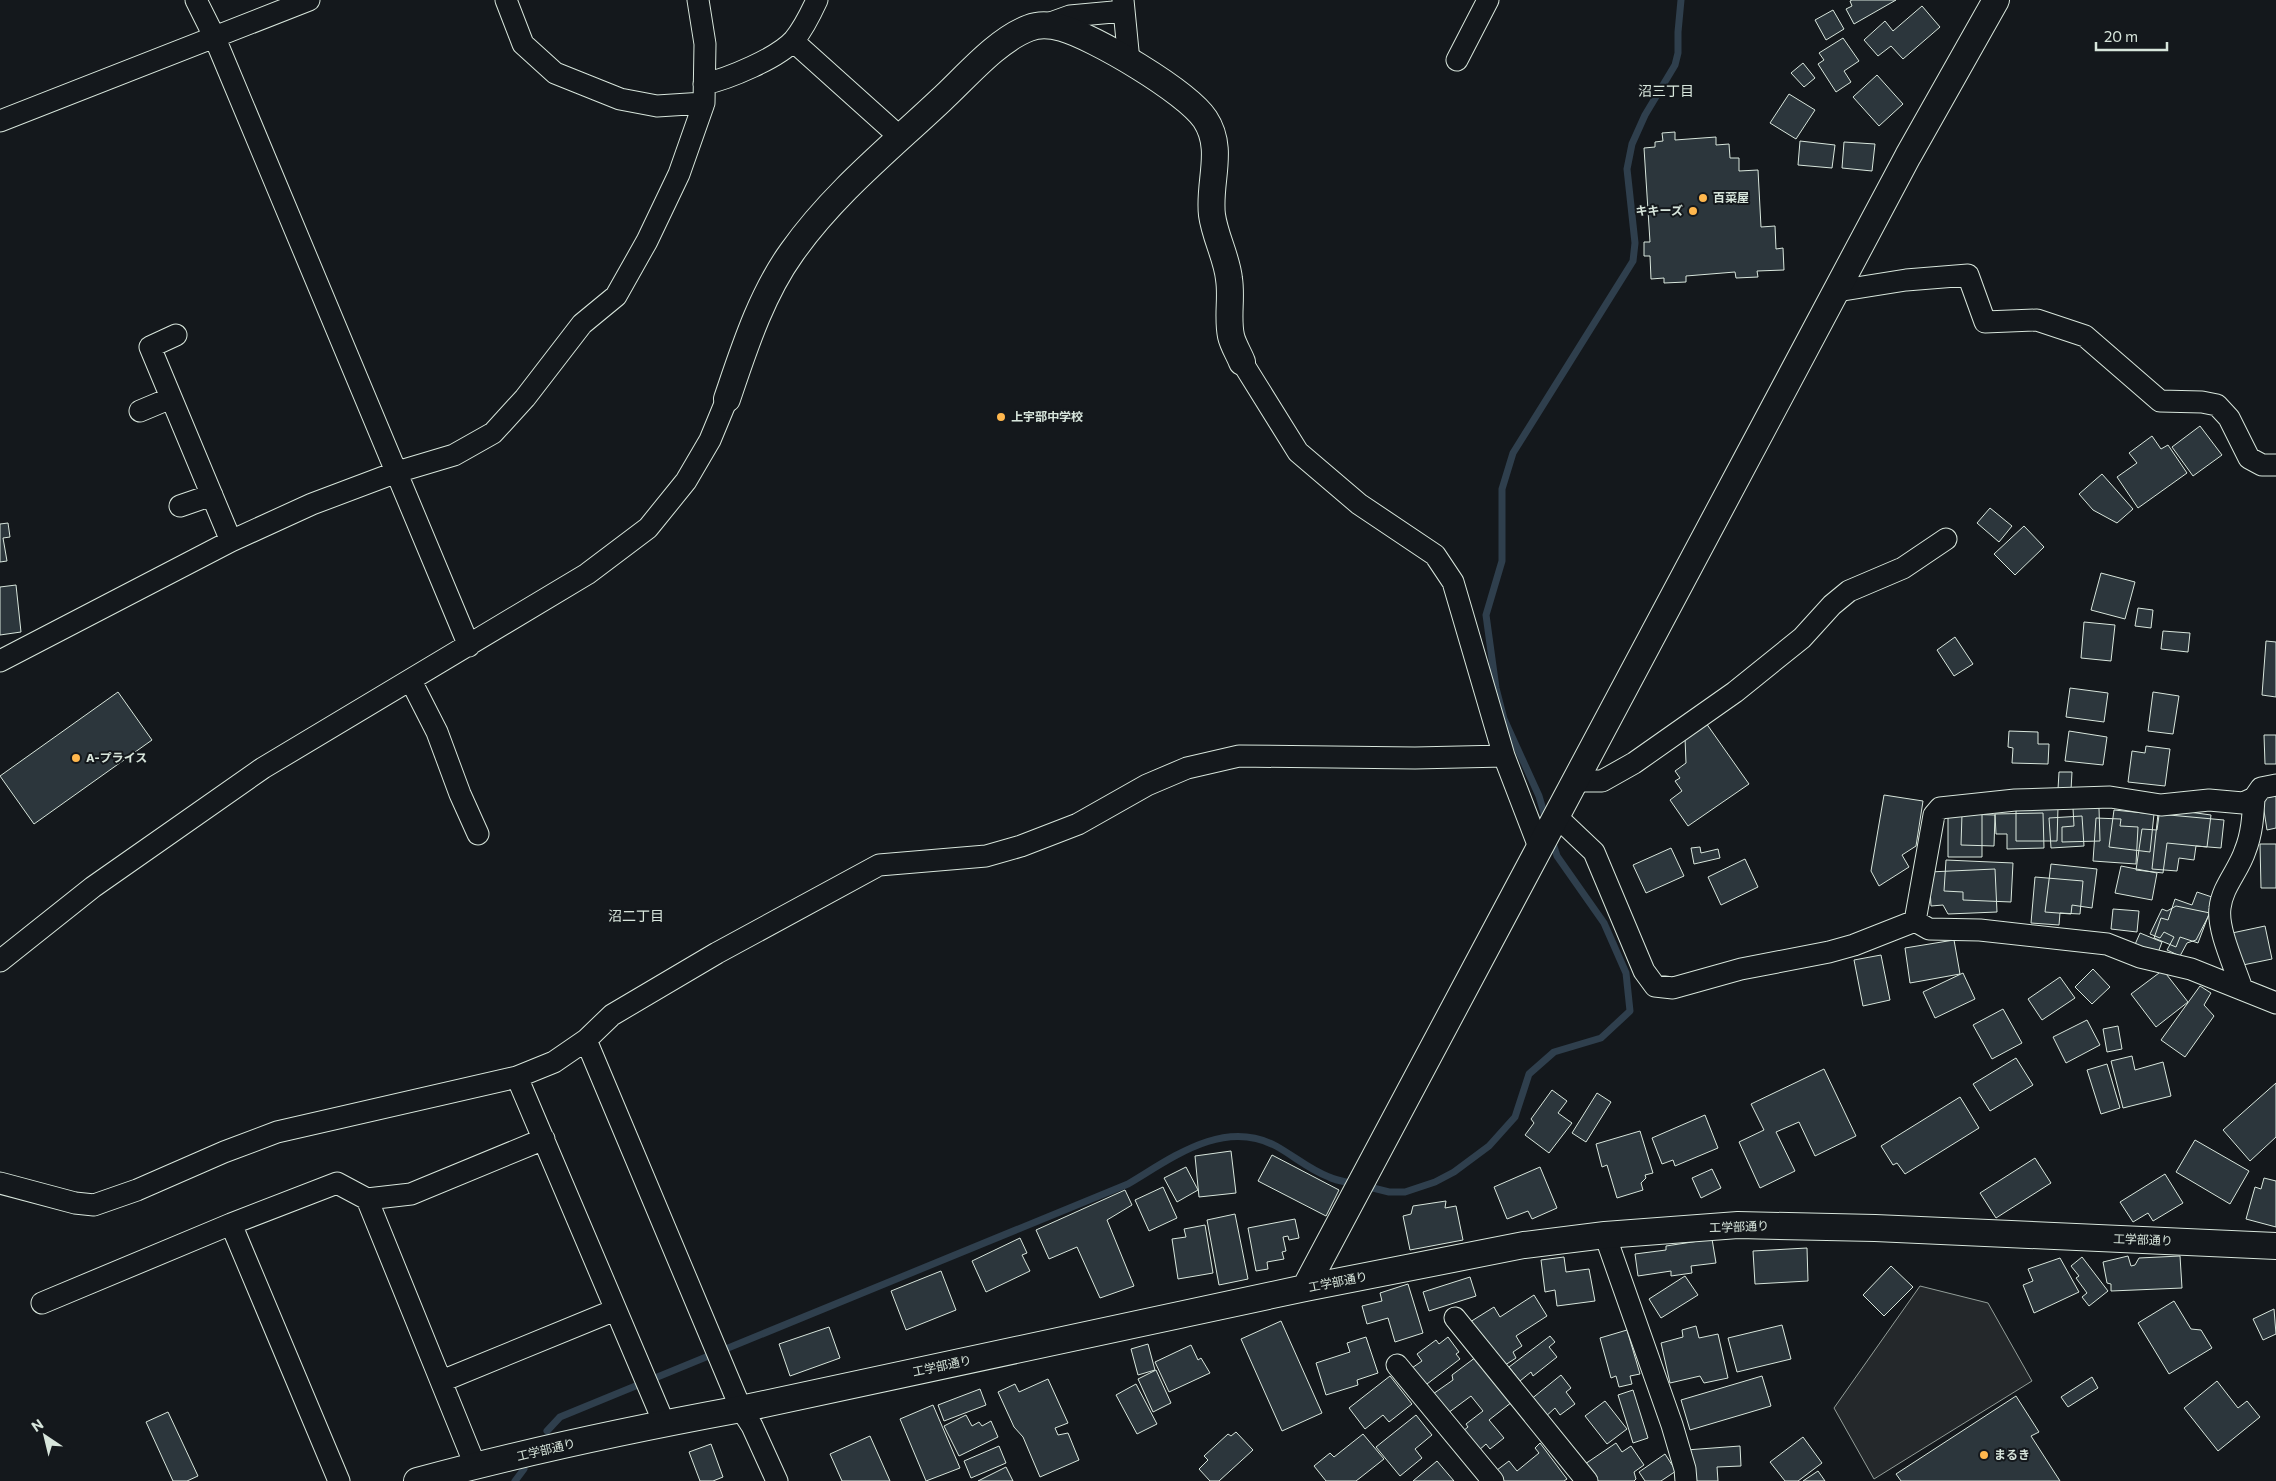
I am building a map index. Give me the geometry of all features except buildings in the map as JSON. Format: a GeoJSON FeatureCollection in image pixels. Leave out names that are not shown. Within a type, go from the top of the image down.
{"type":"FeatureCollection","features":[{"type":"Feature","properties":{"kind":"street"},"geometry":{"type":"LineString","coordinates":[[196,0],[214,36],[469,646]]}},
{"type":"Feature","properties":{"kind":"street"},"geometry":{"type":"LineString","coordinates":[[0,121],[309,0]]}},
{"type":"Feature","properties":{"kind":"street"},"geometry":{"type":"LineString","coordinates":[[506,0],[523,44],[555,73],[620,99],[657,106],[704,93],[723,80],[793,41],[817,0]]}},
{"type":"Feature","properties":{"kind":"street"},"geometry":{"type":"LineString","coordinates":[[0,661],[231,541],[312,504],[397,472],[454,455],[493,433],[525,398],[582,324],[616,296],[647,241],[679,174],[704,93],[705,44],[698,0]]}},
{"type":"Feature","properties":{"kind":"street"},"geometry":{"type":"LineString","coordinates":[[1457,60],[1488,0]]}},
{"type":"Feature","properties":{"kind":"street"},"geometry":{"type":"LineString","coordinates":[[1305,1288],[1538,847],[1908,156],[1996,0]]}},
{"type":"Feature","properties":{"kind":"street"},"geometry":{"type":"LineString","coordinates":[[0,961],[93,887],[167,833],[264,768],[587,574],[648,528],[686,481],[710,440],[756,320],[773,284],[792,252],[834,203],[988,56],[1015,35],[1030,28],[1070,16],[1123,6],[1129,61]]}},
{"type":"Feature","properties":{"kind":"street"},"geometry":{"type":"LineString","coordinates":[[1045,25],[1081,35],[1129,61],[1181,97],[1204,117],[1213,134],[1216,152],[1211,191],[1212,216],[1230,280],[1231,337],[1242,362],[1298,452],[1359,504],[1435,555],[1453,582],[1504,756],[1538,847]]}},
{"type":"Feature","properties":{"kind":"street"},"geometry":{"type":"LineString","coordinates":[[793,41],[900,138]]}},
{"type":"Feature","properties":{"kind":"street"},"geometry":{"type":"LineString","coordinates":[[1837,291],[1906,280],[1968,275],[1985,322],[2036,320],[2084,336],[2160,401],[2217,405],[2229,418],[2249,458],[2262,465],[2276,465]]}},
{"type":"Feature","properties":{"kind":"street"},"geometry":{"type":"LineString","coordinates":[[176,335],[150,347],[231,541]]}},
{"type":"Feature","properties":{"kind":"street"},"geometry":{"type":"LineString","coordinates":[[140,411],[171,398]]}},
{"type":"Feature","properties":{"kind":"street"},"geometry":{"type":"LineString","coordinates":[[180,506],[212,495]]}},
{"type":"Feature","properties":{"kind":"street"},"geometry":{"type":"LineString","coordinates":[[1574,781],[1602,781],[1634,763],[1734,692],[1802,638],[1832,605],[1849,591],[1903,568],[1946,539]]}},
{"type":"Feature","properties":{"kind":"street"},"geometry":{"type":"LineString","coordinates":[[410,681],[437,732],[460,794],[478,834]]}},
{"type":"Feature","properties":{"kind":"street"},"geometry":{"type":"LineString","coordinates":[[0,1183],[75,1203],[94,1205],[137,1190],[224,1152],[278,1132],[517,1077],[554,1062],[586,1040],[612,1016],[717,952],[879,866],[986,856],[1021,846],[1078,824],[1147,785],[1187,768],[1240,756],[1416,758],[1504,756]]}},
{"type":"Feature","properties":{"kind":"street"},"geometry":{"type":"LineString","coordinates":[[1915,921],[1934,815],[1940,808],[2015,800],[2110,797],[2161,805],[2209,800],[2244,803],[2254,798],[2262,788],[2276,786]]}},
{"type":"Feature","properties":{"kind":"street"},"geometry":{"type":"LineString","coordinates":[[2242,989],[2221,925],[2220,908],[2224,893],[2245,853],[2252,830],[2254,798]]}},
{"type":"Feature","properties":{"kind":"street"},"geometry":{"type":"LineString","coordinates":[[1556,816],[1594,852],[1644,971],[1655,986],[1673,988],[1741,969],[1837,949],[1915,921],[1929,929],[1989,931],[2107,944],[2140,957],[2191,969],[2276,1003]]}},
{"type":"Feature","properties":{"kind":"street"},"geometry":{"type":"LineString","coordinates":[[586,1040],[741,1409],[752,1426],[776,1481]]}},
{"type":"Feature","properties":{"kind":"street"},"geometry":{"type":"LineString","coordinates":[[517,1077],[664,1423]]}},
{"type":"Feature","properties":{"kind":"street"},"geometry":{"type":"LineString","coordinates":[[42,1302],[231,1224],[337,1183],[367,1199],[411,1194],[544,1139]]}},
{"type":"Feature","properties":{"kind":"street"},"geometry":{"type":"LineString","coordinates":[[367,1199],[475,1465]]}},
{"type":"Feature","properties":{"kind":"street"},"geometry":{"type":"LineString","coordinates":[[231,1224],[339,1481]]}},
{"type":"Feature","properties":{"kind":"street","name":"工学部通り"},"geometry":{"type":"LineString","coordinates":[[417,1481],[475,1465],[664,1423],[741,1409],[1305,1288],[1516,1247],[1605,1235],[1738,1225],[1875,1228],[2276,1246]]}},
{"type":"Feature","properties":{"kind":"street"},"geometry":{"type":"LineString","coordinates":[[1605,1235],[1672,1425],[1685,1469],[1686,1481]]}},
{"type":"Feature","properties":{"kind":"street"},"geometry":{"type":"LineString","coordinates":[[442,1381],[615,1310]]}},
{"type":"Feature","properties":{"kind":"street"},"geometry":{"type":"LineString","coordinates":[[1455,1318],[1588,1481]]}},
{"type":"Feature","properties":{"kind":"street"},"geometry":{"type":"LineString","coordinates":[[1397,1365],[1493,1481]]}},
{"type":"Feature","properties":{"kind":"shaded area"},"geometry":{"type":"Polygon","coordinates":[[[1920,1286],[1988,1303],[2032,1381],[1874,1479],[1834,1408],[1920,1286]]]}},
{"type":"Feature","properties":{"kind":"waterway"},"geometry":{"type":"LineString","coordinates":[[1546,820],[1539,796],[1504,719],[1496,688],[1486,615],[1502,561],[1502,489],[1513,453],[1633,261],[1635,243],[1627,169],[1632,144],[1645,115],[1675,65],[1678,53],[1681,0]]}},
{"type":"Feature","properties":{"kind":"waterway"},"geometry":{"type":"LineString","coordinates":[[1365,1186],[1389,1192],[1405,1192],[1435,1182],[1454,1172],[1489,1146],[1515,1117],[1529,1074],[1554,1052],[1601,1038],[1630,1011],[1626,973],[1604,923],[1557,856],[1552,840]]}},
{"type":"Feature","properties":{"kind":"waterway"},"geometry":{"type":"LineString","coordinates":[[547,1431],[560,1417],[1128,1184],[1180,1153],[1217,1139],[1237,1136],[1256,1139],[1276,1146],[1309,1167],[1335,1180],[1355,1184]]}},
{"type":"Feature","properties":{"kind":"waterway"},"geometry":{"type":"LineString","coordinates":[[515,1481],[524,1469]]}},
{"type":"Feature","properties":{"kind":"place","name":"百菜屋"},"geometry":{"type":"Point","coordinates":[1703,198]}},
{"type":"Feature","properties":{"kind":"place","name":"キキーズ"},"geometry":{"type":"Point","coordinates":[1693,211]}},
{"type":"Feature","properties":{"kind":"place","name":"上宇部中学校"},"geometry":{"type":"Point","coordinates":[1001,417]}},
{"type":"Feature","properties":{"kind":"place","name":"A-プライス"},"geometry":{"type":"Point","coordinates":[76,758]}},
{"type":"Feature","properties":{"kind":"place","name":"まるき"},"geometry":{"type":"Point","coordinates":[1984,1455]}},
{"type":"Feature","properties":{"kind":"district","name":"沼三丁目"},"geometry":{"type":"Point","coordinates":[1666,91]}},
{"type":"Feature","properties":{"kind":"district","name":"沼二丁目"},"geometry":{"type":"Point","coordinates":[636,916]}}]}
